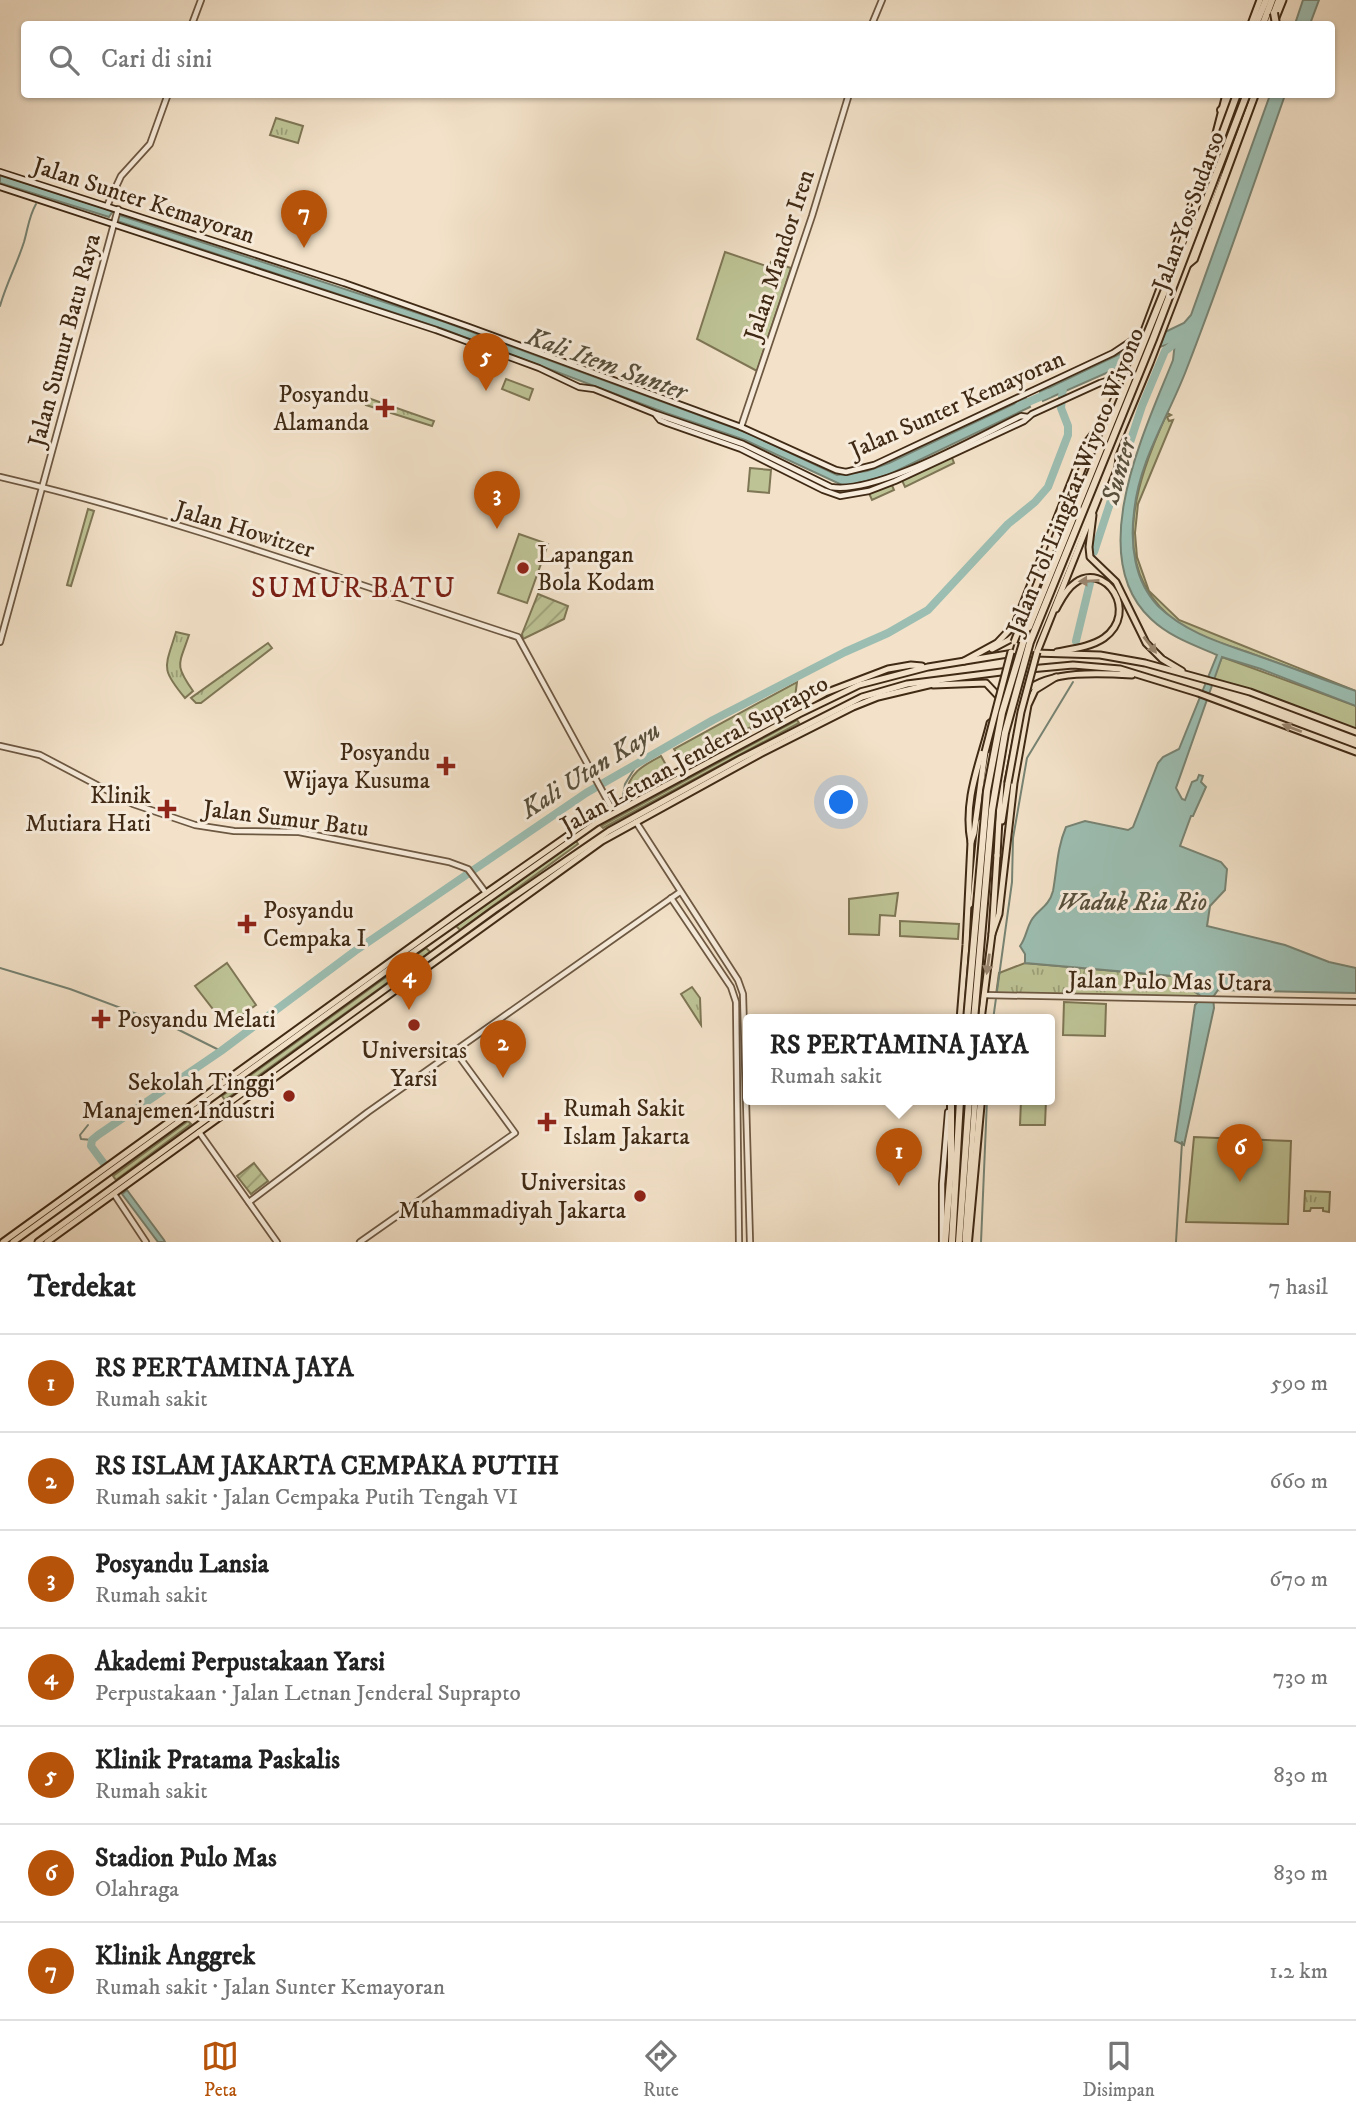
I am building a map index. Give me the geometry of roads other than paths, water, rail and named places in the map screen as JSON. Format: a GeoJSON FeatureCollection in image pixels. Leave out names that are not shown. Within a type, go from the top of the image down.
{"type":"FeatureCollection","features":[{"type":"Feature","properties":{"kind":"highway"},"geometry":{"type":"LineString","coordinates":[[1261,21],[1269,0]]}},
{"type":"Feature","properties":{"kind":"highway"},"geometry":{"type":"LineString","coordinates":[[1273,21],[1281,0]]}},
{"type":"Feature","properties":{"kind":"highway"},"geometry":{"type":"LineString","coordinates":[[1221,110],[1230,98]]}},
{"type":"Feature","properties":{"kind":"highway","name":"Jalan Tol Lingkar Wiyoto Wiyono"},"geometry":{"type":"LineString","coordinates":[[968,1014],[987,791],[1002,713],[1033,616],[1168,282],[1231,98]]}},
{"type":"Feature","properties":{"kind":"highway","name":"Jalan Tol Lingkar Wiyoto Wiyono"},"geometry":{"type":"LineString","coordinates":[[975,1014],[992,810],[1006,733],[1030,642],[1153,339],[1246,98]]}},
{"type":"Feature","properties":{"kind":"highway"},"geometry":{"type":"LineString","coordinates":[[1188,264],[1194,260],[1254,98]]}},
{"type":"Feature","properties":{"kind":"highway"},"geometry":{"type":"LineString","coordinates":[[947,1242],[951,1105]]}},
{"type":"Feature","properties":{"kind":"highway"},"geometry":{"type":"LineString","coordinates":[[947,1242],[960,1105]]}},
{"type":"Feature","properties":{"kind":"highway"},"geometry":{"type":"LineString","coordinates":[[960,1242],[969,1105]]}},
{"type":"Feature","properties":{"kind":"highway"},"geometry":{"type":"LineString","coordinates":[[967,1242],[980,1105]]}},
{"type":"Feature","properties":{"kind":"main road"},"geometry":{"type":"LineString","coordinates":[[1252,21],[1260,0]]}},
{"type":"Feature","properties":{"kind":"main road"},"geometry":{"type":"LineString","coordinates":[[1274,21],[1281,0]]}},
{"type":"Feature","properties":{"kind":"main road","name":"Jalan Yos Sudarso"},"geometry":{"type":"LineString","coordinates":[[1013,653],[1034,588],[1086,460],[1144,331],[1231,98]]}},
{"type":"Feature","properties":{"kind":"main road"},"geometry":{"type":"LineString","coordinates":[[1234,98],[1237,105],[1246,98]]}},
{"type":"Feature","properties":{"kind":"main road","name":"Jalan Yos Sudarso"},"geometry":{"type":"LineString","coordinates":[[1035,653],[1093,513],[1112,457],[1188,264],[1246,98]]}},
{"type":"Feature","properties":{"kind":"main road","name":"Jalan Yos Sudarso"},"geometry":{"type":"LineString","coordinates":[[1210,156],[1221,110]]}},
{"type":"Feature","properties":{"kind":"main road"},"geometry":{"type":"LineString","coordinates":[[1214,147],[1222,145],[1226,151]]}},
{"type":"Feature","properties":{"kind":"main road"},"geometry":{"type":"LineString","coordinates":[[964,661],[1001,639],[1015,624],[1087,443],[1102,427]]}},
{"type":"Feature","properties":{"kind":"main road","name":"Jalan Yos Sudarso"},"geometry":{"type":"LineString","coordinates":[[1013,653],[1102,427]]}},
{"type":"Feature","properties":{"kind":"main road","name":"Jalan Yos Sudarso"},"geometry":{"type":"LineString","coordinates":[[1035,653],[1107,463],[1112,457]]}},
{"type":"Feature","properties":{"kind":"main road"},"geometry":{"type":"LineString","coordinates":[[1081,484],[1087,490],[1097,490]]}},
{"type":"Feature","properties":{"kind":"main road"},"geometry":{"type":"LineString","coordinates":[[1093,513],[1089,547],[1092,560],[1119,586],[1146,643],[1162,659],[1194,676]]}},
{"type":"Feature","properties":{"kind":"main road"},"geometry":{"type":"LineString","coordinates":[[1045,626],[1074,583],[1087,578],[1108,584],[1115,593],[1119,607],[1115,625],[1101,640],[1071,652]]}},
{"type":"Feature","properties":{"kind":"main road"},"geometry":{"type":"LineString","coordinates":[[979,653],[1009,640],[1023,627]]}},
{"type":"Feature","properties":{"kind":"main road"},"geometry":{"type":"LineString","coordinates":[[1071,652],[1145,663],[1206,679],[1260,695],[1356,732]]}},
{"type":"Feature","properties":{"kind":"main road","name":"Jalan Letnan Jenderal Suprapto"},"geometry":{"type":"LineString","coordinates":[[13,1242],[95,1182],[147,1138],[574,838],[629,806],[835,695],[876,679],[1013,653],[1071,652]]}},
{"type":"Feature","properties":{"kind":"main road"},"geometry":{"type":"LineString","coordinates":[[1013,653],[1026,669]]}},
{"type":"Feature","properties":{"kind":"main road"},"geometry":{"type":"LineString","coordinates":[[969,905],[973,901],[986,774],[996,719],[1013,653]]}},
{"type":"Feature","properties":{"kind":"main road"},"geometry":{"type":"LineString","coordinates":[[971,842],[985,752],[1013,653]]}},
{"type":"Feature","properties":{"kind":"main road"},"geometry":{"type":"LineString","coordinates":[[1009,671],[1035,653]]}},
{"type":"Feature","properties":{"kind":"main road"},"geometry":{"type":"LineString","coordinates":[[982,1014],[992,934],[1001,782],[1026,669],[1035,653]]}},
{"type":"Feature","properties":{"kind":"main road"},"geometry":{"type":"LineString","coordinates":[[997,856],[1021,712],[1035,653]]}},
{"type":"Feature","properties":{"kind":"main road","name":"Jalan Letnan Jenderal Suprapto"},"geometry":{"type":"LineString","coordinates":[[3,1242],[142,1147],[486,893],[611,807],[835,689],[888,669],[911,665],[928,667]]}},
{"type":"Feature","properties":{"kind":"main road","name":"Jalan Letnan Jenderal Suprapto"},"geometry":{"type":"LineString","coordinates":[[47,1242],[240,1094],[581,849],[692,785],[815,720],[862,697],[886,689],[944,678],[1076,666],[1120,669],[1142,676]]}},
{"type":"Feature","properties":{"kind":"main road"},"geometry":{"type":"LineString","coordinates":[[1018,701],[1032,685],[1056,677],[1142,676],[1208,696],[1356,752]]}},
{"type":"Feature","properties":{"kind":"main road"},"geometry":{"type":"LineString","coordinates":[[992,934],[999,914],[1014,783],[1028,706],[1035,690],[1056,677]]}},
{"type":"Feature","properties":{"kind":"main road","name":"Jalan Letnan Jenderal Suprapto"},"geometry":{"type":"LineString","coordinates":[[38,1242],[103,1194],[118,1187],[199,1132],[573,860],[636,822],[853,707],[878,697],[933,685],[944,678]]}},
{"type":"Feature","properties":{"kind":"main road"},"geometry":{"type":"LineString","coordinates":[[933,685],[986,683],[1001,699]]}},
{"type":"Feature","properties":{"kind":"main road"},"geometry":{"type":"LineString","coordinates":[[960,1014],[969,905],[971,796],[974,773],[989,723],[996,719]]}},
{"type":"Feature","properties":{"kind":"main road"},"geometry":{"type":"LineString","coordinates":[[985,741],[994,730]]}},
{"type":"Feature","properties":{"kind":"main road"},"geometry":{"type":"LineString","coordinates":[[692,785],[703,786]]}},
{"type":"Feature","properties":{"kind":"main road"},"geometry":{"type":"LineString","coordinates":[[629,806],[630,798]]}},
{"type":"Feature","properties":{"kind":"main road"},"geometry":{"type":"LineString","coordinates":[[574,838],[581,849]]}},
{"type":"Feature","properties":{"kind":"main road"},"geometry":{"type":"LineString","coordinates":[[507,878],[516,878]]}},
{"type":"Feature","properties":{"kind":"main road"},"geometry":{"type":"LineString","coordinates":[[509,908],[512,897]]}},
{"type":"Feature","properties":{"kind":"main road"},"geometry":{"type":"LineString","coordinates":[[413,953],[415,945]]}},
{"type":"Feature","properties":{"kind":"main road"},"geometry":{"type":"LineString","coordinates":[[402,976],[412,977]]}},
{"type":"Feature","properties":{"kind":"main road"},"geometry":{"type":"LineString","coordinates":[[236,1105],[240,1094]]}},
{"type":"Feature","properties":{"kind":"main road"},"geometry":{"type":"LineString","coordinates":[[947,1242],[954,1175],[951,1105]]}},
{"type":"Feature","properties":{"kind":"main road"},"geometry":{"type":"LineString","coordinates":[[967,1242],[975,1105]]}},
{"type":"Feature","properties":{"kind":"main road"},"geometry":{"type":"LineString","coordinates":[[142,1147],[147,1138]]}},
{"type":"Feature","properties":{"kind":"main road"},"geometry":{"type":"LineString","coordinates":[[95,1182],[103,1194]]}},
{"type":"Feature","properties":{"kind":"main road"},"geometry":{"type":"LineString","coordinates":[[88,1187],[96,1199]]}},
{"type":"Feature","properties":{"kind":"street"},"geometry":{"type":"LineString","coordinates":[[193,21],[201,0]]}},
{"type":"Feature","properties":{"kind":"street"},"geometry":{"type":"LineString","coordinates":[[873,21],[882,0]]}},
{"type":"Feature","properties":{"kind":"street"},"geometry":{"type":"LineString","coordinates":[[107,206],[121,176],[149,144],[166,98]]}},
{"type":"Feature","properties":{"kind":"street","name":"Jalan Mandor Iren"},"geometry":{"type":"LineString","coordinates":[[741,427],[812,216],[848,98]]}},
{"type":"Feature","properties":{"kind":"street","name":"Jalan Sunter Kemayoran"},"geometry":{"type":"LineString","coordinates":[[0,172],[441,317],[741,427],[822,466],[846,472],[874,465],[1137,344]]}},
{"type":"Feature","properties":{"kind":"street","name":"Jalan Sunter Kemayoran"},"geometry":{"type":"LineString","coordinates":[[0,187],[436,330],[539,368],[579,387],[594,388],[659,417],[743,444],[831,487],[858,488],[884,480],[1021,416],[1028,417],[1125,375]]}},
{"type":"Feature","properties":{"kind":"street","name":"Jalan Sumur Batu Raya"},"geometry":{"type":"LineString","coordinates":[[0,642],[118,210]]}},
{"type":"Feature","properties":{"kind":"street","name":"Jalan Howitzer"},"geometry":{"type":"LineString","coordinates":[[0,477],[43,487],[257,550],[518,636],[611,807]]}},
{"type":"Feature","properties":{"kind":"street","name":"Jalan Sumur Batu"},"geometry":{"type":"LineString","coordinates":[[0,747],[40,755],[133,804],[195,825],[234,831],[279,831],[334,838],[449,862],[468,869],[486,893]]}},
{"type":"Feature","properties":{"kind":"street"},"geometry":{"type":"LineString","coordinates":[[636,822],[731,987],[737,1002],[739,1242]]}},
{"type":"Feature","properties":{"kind":"street"},"geometry":{"type":"LineString","coordinates":[[249,1202],[368,1112],[676,895]]}},
{"type":"Feature","properties":{"kind":"street"},"geometry":{"type":"LineString","coordinates":[[676,895],[738,980],[743,994],[744,1014]]}},
{"type":"Feature","properties":{"kind":"street","name":"Jalan Pulo Mas Utara"},"geometry":{"type":"LineString","coordinates":[[986,995],[1356,1002]]}},
{"type":"Feature","properties":{"kind":"street"},"geometry":{"type":"LineString","coordinates":[[360,1242],[515,1133],[455,1051]]}},
{"type":"Feature","properties":{"kind":"street"},"geometry":{"type":"LineString","coordinates":[[746,1105],[750,1242]]}},
{"type":"Feature","properties":{"kind":"street"},"geometry":{"type":"LineString","coordinates":[[947,1242],[943,1180],[950,1105]]}},
{"type":"Feature","properties":{"kind":"street"},"geometry":{"type":"LineString","coordinates":[[199,1132],[277,1242]]}},
{"type":"Feature","properties":{"kind":"street"},"geometry":{"type":"LineString","coordinates":[[118,1187],[146,1242]]}},
{"type":"Feature","properties":{"kind":"water"},"geometry":{"type":"Polygon","coordinates":[[[1303,0],[1319,0],[1311,21],[1296,21],[1303,0]]]}},
{"type":"Feature","properties":{"kind":"water","name":"Waduk Ria Rio"},"geometry":{"type":"Polygon","coordinates":[[[1269,98],[1284,98],[1200,334],[1142,474],[1134,512],[1135,562],[1150,596],[1169,616],[1181,624],[1220,643],[1356,691],[1356,706],[1261,669],[1222,657],[1176,788],[1185,800],[1192,782],[1197,780],[1199,775],[1203,776],[1201,782],[1206,787],[1180,846],[1221,862],[1227,869],[1225,890],[1210,906],[1207,926],[1285,945],[1329,962],[1356,968],[1356,993],[1218,990],[1213,997],[1214,1008],[1184,1145],[1175,1141],[1195,1005],[1202,997],[1195,992],[1195,978],[1025,963],[1025,954],[1020,946],[1031,921],[1046,905],[1053,891],[1066,827],[1085,821],[1128,830],[1133,827],[1158,763],[1163,757],[1179,749],[1217,655],[1174,636],[1151,619],[1131,593],[1122,562],[1121,527],[1126,491],[1136,455],[1173,360],[1175,342],[1160,347],[1165,332],[1184,323],[1191,315],[1269,98]]]}},
{"type":"Feature","properties":{"kind":"water"},"geometry":{"type":"Polygon","coordinates":[[[0,175],[113,211],[109,217],[0,183],[0,175]]]}},
{"type":"Feature","properties":{"kind":"water"},"geometry":{"type":"Polygon","coordinates":[[[119,215],[445,322],[748,433],[837,475],[867,471],[889,463],[1026,398],[1030,407],[888,475],[842,485],[745,440],[443,329],[117,221],[119,215]]]}},
{"type":"Feature","properties":{"kind":"water"},"geometry":{"type":"Polygon","coordinates":[[[1126,351],[1120,367],[1043,401],[1040,392],[1126,351]]]}},
{"type":"Feature","properties":{"kind":"water"},"geometry":{"type":"Polygon","coordinates":[[[127,1190],[165,1242],[158,1242],[122,1194],[127,1190]]]}},
{"type":"Feature","properties":{"kind":"waterway"},"geometry":{"type":"LineString","coordinates":[[0,306],[36,204]]}},
{"type":"Feature","properties":{"kind":"waterway","name":"Sunter"},"geometry":{"type":"LineString","coordinates":[[1094,552],[1142,406],[1165,351],[1183,337]]}},
{"type":"Feature","properties":{"kind":"waterway","name":"Kali Utan Kayu"},"geometry":{"type":"LineString","coordinates":[[105,1165],[91,1146],[92,1140],[98,1135],[221,1051],[355,951],[586,793],[713,720],[845,652],[888,633],[928,610],[1008,524],[1035,502],[1048,487],[1068,435],[1068,426],[1061,408],[1063,387]]}},
{"type":"Feature","properties":{"kind":"waterway","name":"Kali Item Sunter"},"geometry":{"type":"LineString","coordinates":[[1019,406],[1049,393]]}},
{"type":"Feature","properties":{"kind":"waterway"},"geometry":{"type":"LineString","coordinates":[[1076,641],[1090,583]]}},
{"type":"Feature","properties":{"kind":"waterway"},"geometry":{"type":"LineString","coordinates":[[994,1014],[1012,882],[1013,838],[1027,758],[1073,682]]}},
{"type":"Feature","properties":{"kind":"waterway"},"geometry":{"type":"LineString","coordinates":[[623,797],[625,784],[638,763]]}},
{"type":"Feature","properties":{"kind":"waterway"},"geometry":{"type":"LineString","coordinates":[[0,968],[70,989],[177,1029],[221,1051]]}},
{"type":"Feature","properties":{"kind":"waterway"},"geometry":{"type":"LineString","coordinates":[[981,1242],[987,1105]]}},
{"type":"Feature","properties":{"kind":"waterway"},"geometry":{"type":"LineString","coordinates":[[88,1125],[80,1135],[81,1139],[92,1140]]}},
{"type":"Feature","properties":{"kind":"waterway"},"geometry":{"type":"LineString","coordinates":[[1176,1242],[1182,1142]]}},
{"type":"Feature","properties":{"kind":"place","name":"Klinik Anggrek"},"geometry":{"type":"Point","coordinates":[304,248]}},
{"type":"Feature","properties":{"kind":"place","name":"Klinik Pratama Paskalis"},"geometry":{"type":"Point","coordinates":[486,391]}},
{"type":"Feature","properties":{"kind":"place","name":"Posyandu Alamanda"},"geometry":{"type":"Point","coordinates":[385,408]}},
{"type":"Feature","properties":{"kind":"place","name":"Posyandu Lansia"},"geometry":{"type":"Point","coordinates":[497,529]}},
{"type":"Feature","properties":{"kind":"place","name":"Lapangan Bola Kodam"},"geometry":{"type":"Point","coordinates":[523,568]}},
{"type":"Feature","properties":{"kind":"place","name":"Posyandu Wijaya Kusuma"},"geometry":{"type":"Point","coordinates":[446,766]}},
{"type":"Feature","properties":{"kind":"place","name":"Klinik Mutiara Hati"},"geometry":{"type":"Point","coordinates":[167,809]}},
{"type":"Feature","properties":{"kind":"place","name":"Posyandu Cempaka I"},"geometry":{"type":"Point","coordinates":[247,924]}},
{"type":"Feature","properties":{"kind":"place","name":"Akademi Perpustakaan Yarsi"},"geometry":{"type":"Point","coordinates":[409,1010]}},
{"type":"Feature","properties":{"kind":"place","name":"Posyandu Melati"},"geometry":{"type":"Point","coordinates":[101,1019]}},
{"type":"Feature","properties":{"kind":"place","name":"Universitas Yarsi"},"geometry":{"type":"Point","coordinates":[414,1025]}},
{"type":"Feature","properties":{"kind":"place","name":"RS ISLAM JAKARTA CEMPAKA PUTIH"},"geometry":{"type":"Point","coordinates":[503,1078]}},
{"type":"Feature","properties":{"kind":"place","name":"Sekolah Tinggi Manajemen Industri"},"geometry":{"type":"Point","coordinates":[289,1096]}},
{"type":"Feature","properties":{"kind":"place","name":"Rumah Sakit Islam Jakarta"},"geometry":{"type":"Point","coordinates":[547,1122]}},
{"type":"Feature","properties":{"kind":"place","name":"Stadion Pulo Mas"},"geometry":{"type":"Point","coordinates":[1240,1182]}},
{"type":"Feature","properties":{"kind":"place","name":"RS PERTAMINA JAYA"},"geometry":{"type":"Point","coordinates":[899,1186]}},
{"type":"Feature","properties":{"kind":"place","name":"Universitas Muhammadiyah Jakarta"},"geometry":{"type":"Point","coordinates":[640,1196]}},
{"type":"Feature","properties":{"kind":"district","name":"SUMUR BATU"},"geometry":{"type":"Point","coordinates":[354,587]}}]}
